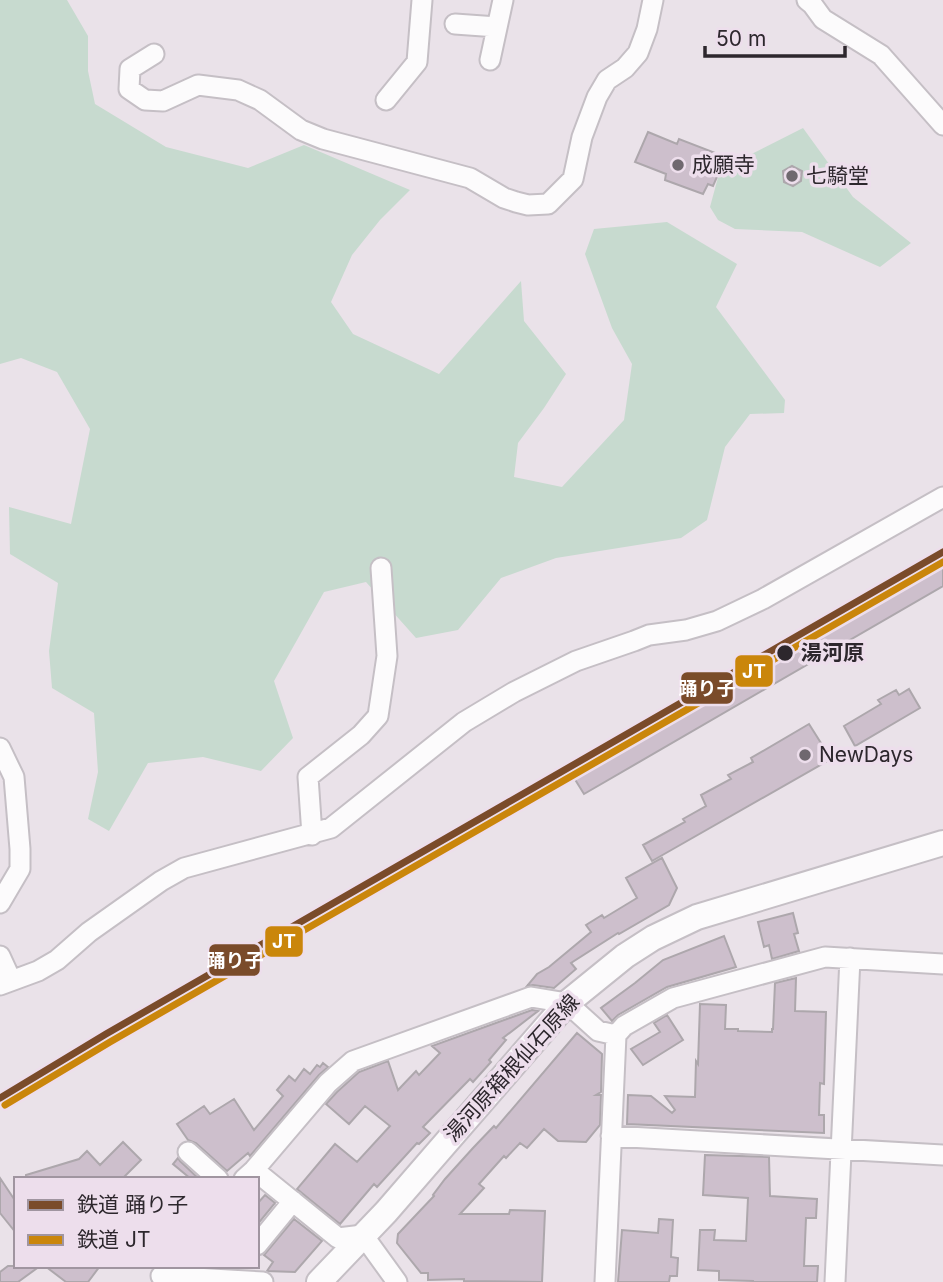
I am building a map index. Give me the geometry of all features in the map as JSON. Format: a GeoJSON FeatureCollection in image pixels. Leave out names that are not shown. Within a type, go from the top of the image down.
{"type":"FeatureCollection","features":[{"type":"Feature","properties":{"kind":"main road","name":"湯河原箱根仙石原線"},"geometry":{"type":"LineString","coordinates":[[319,1282],[386,1212],[567,1003],[625,956],[653,938],[697,917],[943,843]]}},
{"type":"Feature","properties":{"kind":"street"},"geometry":{"type":"LineString","coordinates":[[386,100],[417,62],[422,0]]}},
{"type":"Feature","properties":{"kind":"street"},"geometry":{"type":"LineString","coordinates":[[491,60],[503,0]]}},
{"type":"Feature","properties":{"kind":"street"},"geometry":{"type":"LineString","coordinates":[[154,54],[130,69],[129,89],[145,100],[163,101],[198,85],[238,90],[260,100],[302,130],[323,139],[470,178],[516,202],[528,205],[548,204],[573,179],[582,137],[597,97],[607,80],[625,68],[638,52],[648,29],[653,0]]}},
{"type":"Feature","properties":{"kind":"street"},"geometry":{"type":"LineString","coordinates":[[807,0],[823,19],[881,55],[943,125]]}},
{"type":"Feature","properties":{"kind":"street"},"geometry":{"type":"LineString","coordinates":[[455,24],[496,27]]}},
{"type":"Feature","properties":{"kind":"street"},"geometry":{"type":"LineString","coordinates":[[0,956],[6,982],[38,971],[57,960],[99,925],[161,881],[184,868],[331,828],[464,722],[514,692],[576,661],[649,635],[685,630],[717,621],[763,599],[943,498]]}},
{"type":"Feature","properties":{"kind":"street"},"geometry":{"type":"LineString","coordinates":[[312,835],[308,777],[361,735],[379,716],[387,656],[381,568]]}},
{"type":"Feature","properties":{"kind":"street"},"geometry":{"type":"LineString","coordinates":[[0,748],[14,777],[20,869],[0,903]]}},
{"type":"Feature","properties":{"kind":"street"},"geometry":{"type":"LineString","coordinates":[[605,1282],[616,1035],[624,1026],[673,998],[825,957],[943,964]]}},
{"type":"Feature","properties":{"kind":"street"},"geometry":{"type":"LineString","coordinates":[[835,1282],[850,958]]}},
{"type":"Feature","properties":{"kind":"street"},"geometry":{"type":"LineString","coordinates":[[249,1174],[328,1083],[353,1061],[531,997],[567,1003],[598,1031],[616,1035]]}},
{"type":"Feature","properties":{"kind":"street"},"geometry":{"type":"LineString","coordinates":[[611,1136],[943,1155]]}},
{"type":"Feature","properties":{"kind":"street"},"geometry":{"type":"LineString","coordinates":[[188,1152],[216,1177]]}},
{"type":"Feature","properties":{"kind":"street"},"geometry":{"type":"LineString","coordinates":[[259,1180],[293,1201],[338,1238],[363,1235],[397,1282]]}},
{"type":"Feature","properties":{"kind":"street"},"geometry":{"type":"LineString","coordinates":[[259,1243],[293,1201]]}},
{"type":"Feature","properties":{"kind":"street"},"geometry":{"type":"LineString","coordinates":[[162,1275],[199,1280],[235,1273],[263,1282]]}},
{"type":"Feature","properties":{"kind":"green space"},"geometry":{"type":"Polygon","coordinates":[[[0,0],[67,0],[88,36],[88,71],[95,104],[166,147],[248,168],[304,145],[410,190],[380,220],[352,255],[331,302],[353,334],[439,374],[521,281],[524,321],[566,374],[518,443],[514,477],[562,487],[624,420],[632,364],[612,328],[585,254],[594,229],[667,222],[737,264],[716,307],[785,400],[784,413],[750,414],[725,447],[707,520],[681,538],[556,558],[501,578],[458,630],[416,638],[366,582],[324,592],[274,681],[293,738],[261,771],[203,757],[148,763],[109,831],[88,819],[98,772],[94,713],[52,688],[49,651],[58,583],[10,554],[9,507],[71,524],[90,429],[57,372],[21,358],[0,364],[0,0]]]}},
{"type":"Feature","properties":{"kind":"green space"},"geometry":{"type":"Polygon","coordinates":[[[803,128],[853,197],[911,243],[880,267],[802,232],[735,229],[718,220],[710,207],[720,170],[803,128]]]}},
{"type":"Feature","properties":{"kind":"building","name":"成願寺"},"geometry":{"type":"Polygon","coordinates":[[[648,132],[677,144],[679,139],[718,154],[714,167],[720,170],[713,186],[708,184],[703,194],[665,180],[666,174],[635,162],[648,132]]]}},
{"type":"Feature","properties":{"kind":"building","name":"七騎堂"},"geometry":{"type":"Polygon","coordinates":[[[792,166],[802,171],[801,181],[793,186],[784,182],[783,171],[792,166]]]}},
{"type":"Feature","properties":{"kind":"building"},"geometry":{"type":"Polygon","coordinates":[[[943,557],[943,586],[584,794],[571,773],[943,557]]]}},
{"type":"Feature","properties":{"kind":"building"},"geometry":{"type":"Polygon","coordinates":[[[909,689],[920,708],[855,746],[844,726],[881,704],[878,700],[896,690],[899,695],[909,689]]]}},
{"type":"Feature","properties":{"kind":"building"},"geometry":{"type":"Polygon","coordinates":[[[809,724],[831,759],[652,861],[643,845],[685,822],[683,819],[706,806],[701,795],[731,779],[728,775],[753,762],[751,758],[809,724]]]}},
{"type":"Feature","properties":{"kind":"building"},"geometry":{"type":"Polygon","coordinates":[[[662,858],[677,888],[669,905],[571,963],[576,969],[554,988],[527,986],[537,974],[591,932],[586,925],[602,915],[604,918],[637,898],[626,878],[662,858]]]}},
{"type":"Feature","properties":{"kind":"building"},"geometry":{"type":"Polygon","coordinates":[[[793,913],[798,933],[794,934],[799,951],[772,959],[769,945],[764,947],[758,922],[793,913]]]}},
{"type":"Feature","properties":{"kind":"building"},"geometry":{"type":"Polygon","coordinates":[[[724,936],[736,967],[667,987],[612,1021],[601,1008],[663,960],[724,936]]]}},
{"type":"Feature","properties":{"kind":"building"},"geometry":{"type":"Polygon","coordinates":[[[796,978],[795,1011],[826,1012],[824,1084],[820,1083],[819,1115],[824,1115],[824,1133],[627,1124],[628,1095],[651,1096],[672,1113],[675,1110],[665,1096],[695,1097],[700,1004],[726,1005],[725,1029],[772,1032],[775,983],[796,978]]]}},
{"type":"Feature","properties":{"kind":"building"},"geometry":{"type":"Polygon","coordinates":[[[532,1010],[538,1011],[503,1038],[506,1040],[489,1060],[491,1062],[473,1082],[470,1079],[423,1127],[430,1133],[417,1143],[377,1187],[374,1184],[340,1224],[297,1189],[335,1144],[357,1162],[390,1126],[365,1106],[349,1124],[326,1104],[359,1072],[388,1061],[398,1090],[416,1071],[419,1075],[440,1053],[432,1046],[532,1010]]]}},
{"type":"Feature","properties":{"kind":"building"},"geometry":{"type":"Polygon","coordinates":[[[667,1015],[683,1040],[643,1065],[631,1049],[660,1032],[654,1023],[667,1015]]]}},
{"type":"Feature","properties":{"kind":"building"},"geometry":{"type":"Polygon","coordinates":[[[577,1033],[602,1054],[601,1092],[596,1095],[601,1095],[600,1125],[586,1142],[558,1141],[544,1129],[527,1148],[520,1143],[506,1158],[504,1156],[479,1184],[484,1188],[460,1214],[509,1214],[510,1210],[545,1211],[542,1282],[428,1280],[428,1273],[421,1273],[397,1243],[398,1234],[434,1196],[445,1179],[473,1148],[494,1126],[496,1128],[577,1033]]]}},
{"type":"Feature","properties":{"kind":"building"},"geometry":{"type":"Polygon","coordinates":[[[323,1063],[328,1067],[250,1156],[248,1153],[227,1171],[196,1143],[188,1140],[177,1124],[204,1106],[210,1114],[234,1099],[254,1130],[283,1096],[277,1090],[289,1076],[295,1081],[304,1069],[310,1074],[317,1065],[320,1067],[323,1063]]]}},
{"type":"Feature","properties":{"kind":"building"},"geometry":{"type":"Polygon","coordinates":[[[123,1142],[141,1160],[124,1177],[26,1177],[79,1159],[87,1151],[100,1165],[123,1142]]]}},
{"type":"Feature","properties":{"kind":"building"},"geometry":{"type":"Polygon","coordinates":[[[705,1155],[769,1157],[770,1196],[817,1199],[816,1218],[806,1218],[804,1266],[818,1266],[817,1282],[719,1280],[719,1271],[698,1270],[700,1230],[715,1230],[714,1240],[746,1241],[748,1198],[703,1195],[705,1155]]]}},
{"type":"Feature","properties":{"kind":"building"},"geometry":{"type":"Polygon","coordinates":[[[178,1158],[197,1177],[189,1177],[173,1164],[178,1158]]]}},
{"type":"Feature","properties":{"kind":"building"},"geometry":{"type":"Polygon","coordinates":[[[0,1178],[14,1199],[14,1230],[0,1213],[0,1178]]]}},
{"type":"Feature","properties":{"kind":"building"},"geometry":{"type":"Polygon","coordinates":[[[265,1195],[275,1203],[259,1223],[259,1202],[265,1195]]]}},
{"type":"Feature","properties":{"kind":"building"},"geometry":{"type":"Polygon","coordinates":[[[294,1219],[322,1241],[295,1272],[267,1271],[273,1262],[264,1255],[294,1219]]]}},
{"type":"Feature","properties":{"kind":"building"},"geometry":{"type":"Polygon","coordinates":[[[659,1219],[673,1220],[671,1257],[678,1258],[677,1276],[670,1276],[669,1282],[618,1282],[622,1230],[658,1233],[659,1219]]]}},
{"type":"Feature","properties":{"kind":"building"},"geometry":{"type":"Polygon","coordinates":[[[8,1266],[37,1268],[18,1282],[0,1282],[0,1272],[8,1266]]]}},
{"type":"Feature","properties":{"kind":"building"},"geometry":{"type":"Polygon","coordinates":[[[48,1268],[98,1268],[88,1282],[66,1282],[48,1268]]]}},
{"type":"Feature","properties":{"kind":"rail line","name":"踊り子"},"geometry":{"type":"LineString","coordinates":[[0,1098],[106,1034],[943,552]]}},
{"type":"Feature","properties":{"kind":"rail line","name":"JT"},"geometry":{"type":"LineString","coordinates":[[5,1105],[943,562]]}},
{"type":"Feature","properties":{"kind":"place","name":"成願寺"},"geometry":{"type":"Point","coordinates":[678,165]}},
{"type":"Feature","properties":{"kind":"place","name":"七騎堂"},"geometry":{"type":"Point","coordinates":[792,176]}},
{"type":"Feature","properties":{"kind":"place","name":"湯河原"},"geometry":{"type":"Point","coordinates":[785,653]}},
{"type":"Feature","properties":{"kind":"place","name":"NewDays"},"geometry":{"type":"Point","coordinates":[805,755]}}]}
